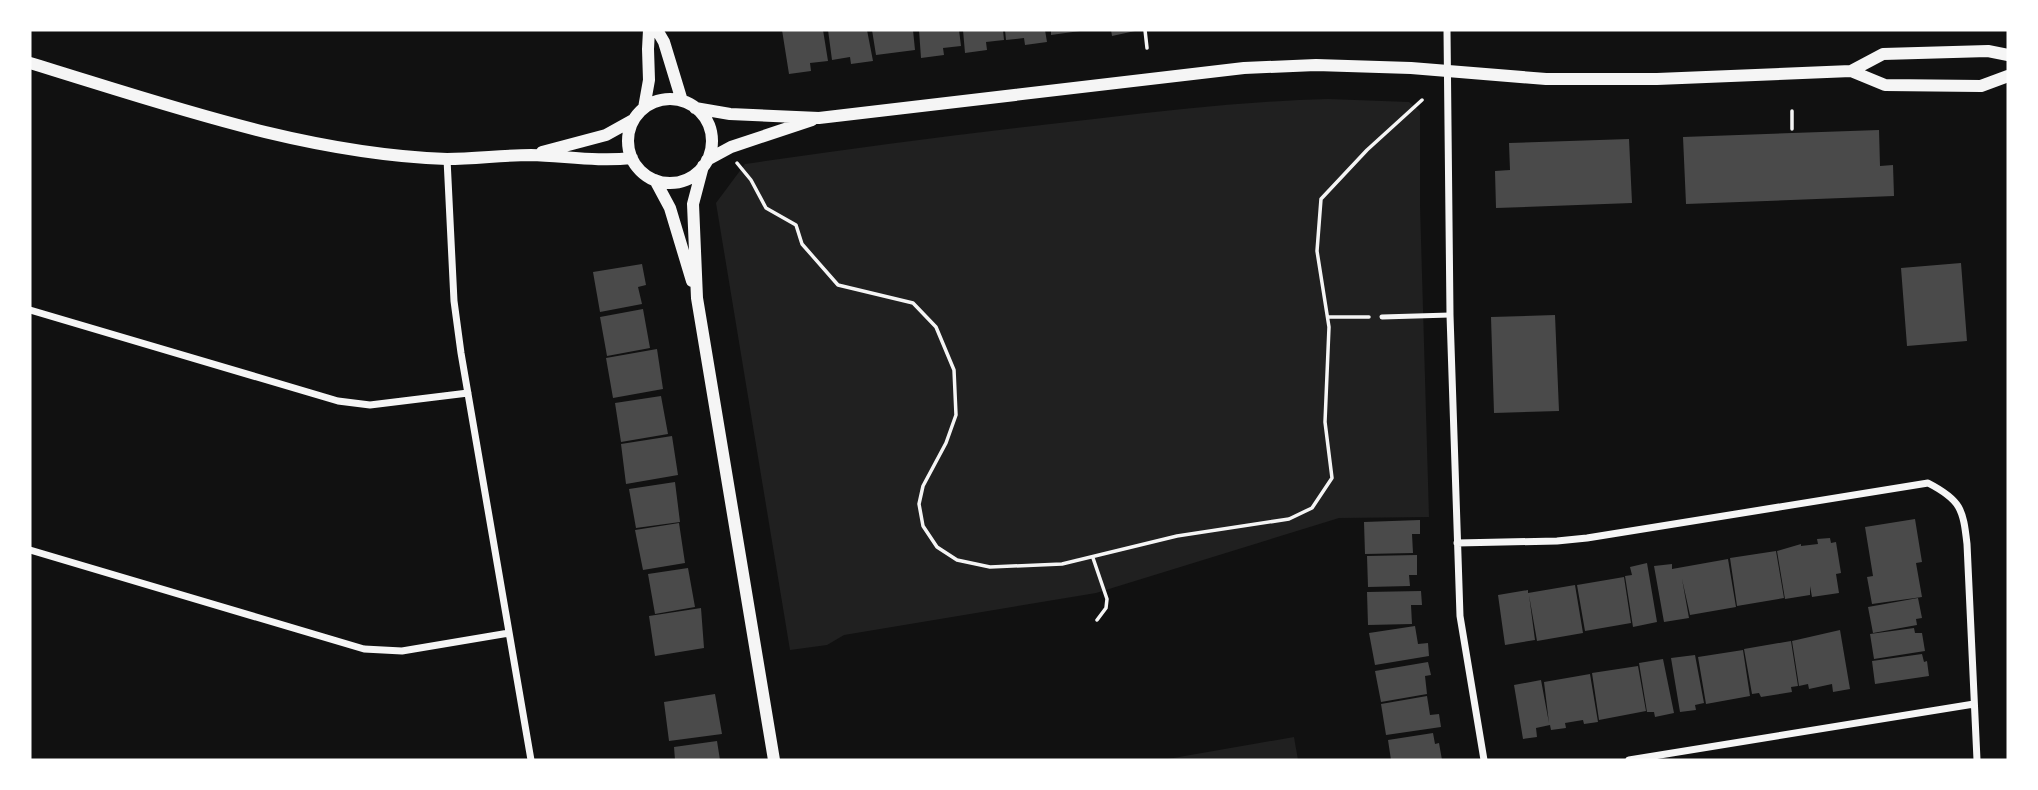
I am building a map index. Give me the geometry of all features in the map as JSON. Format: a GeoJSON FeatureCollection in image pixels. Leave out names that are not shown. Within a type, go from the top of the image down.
{"type":"FeatureCollection","features":[{"type":"Feature","properties":{"kind":"street"},"geometry":{"type":"LineString","coordinates":[[644,108],[649,80],[649,30]]}},
{"type":"Feature","properties":{"kind":"street"},"geometry":{"type":"LineString","coordinates":[[657,30],[664,42],[682,101]]}},
{"type":"Feature","properties":{"kind":"street"},"geometry":{"type":"LineString","coordinates":[[1447,30],[1450,315],[1460,616],[1484,760]]}},
{"type":"Feature","properties":{"kind":"street"},"geometry":{"type":"LineString","coordinates":[[1851,71],[1883,54],[1987,51],[2008,55]]}},
{"type":"Feature","properties":{"kind":"street"},"geometry":{"type":"LineString","coordinates":[[30,63],[225,121],[312,142],[447,159],[531,155],[610,161],[632,158]]}},
{"type":"Feature","properties":{"kind":"street"},"geometry":{"type":"LineString","coordinates":[[695,108],[730,114],[819,118],[1244,68],[1316,65],[1411,68],[1546,79],[1595,80],[1851,71],[1885,85],[1981,86],[2008,76]]}},
{"type":"Feature","properties":{"kind":"street"},"geometry":{"type":"LineString","coordinates":[[531,155],[606,135],[633,120],[644,108],[662,100],[682,101],[704,116],[712,138],[693,204],[697,298],[774,760]]}},
{"type":"Feature","properties":{"kind":"street"},"geometry":{"type":"LineString","coordinates":[[633,120],[628,146],[632,158],[638,167],[655,180],[668,183],[693,175],[705,163],[731,147],[819,118]]}},
{"type":"Feature","properties":{"kind":"street"},"geometry":{"type":"LineString","coordinates":[[447,159],[454,301],[531,760]]}},
{"type":"Feature","properties":{"kind":"street"},"geometry":{"type":"LineString","coordinates":[[655,180],[670,208],[697,298]]}},
{"type":"Feature","properties":{"kind":"street"},"geometry":{"type":"LineString","coordinates":[[30,310],[338,401],[370,405],[468,393]]}},
{"type":"Feature","properties":{"kind":"street"},"geometry":{"type":"LineString","coordinates":[[1457,543],[1587,538],[1928,483],[1948,493],[1963,513],[1967,544],[1977,760]]}},
{"type":"Feature","properties":{"kind":"street"},"geometry":{"type":"LineString","coordinates":[[30,550],[364,649],[402,652],[509,633]]}},
{"type":"Feature","properties":{"kind":"street"},"geometry":{"type":"LineString","coordinates":[[1629,760],[1974,704]]}},
{"type":"Feature","properties":{"kind":"lane"},"geometry":{"type":"LineString","coordinates":[[1382,317],[1450,315]]}},
{"type":"Feature","properties":{"kind":"path"},"geometry":{"type":"LineString","coordinates":[[1145,30],[1147,48]]}},
{"type":"Feature","properties":{"kind":"path"},"geometry":{"type":"LineString","coordinates":[[737,163],[751,180],[766,208],[796,225],[802,244],[838,285],[913,303],[936,327],[954,370],[956,415],[946,443],[923,486],[919,504],[923,526],[937,547],[957,560],[990,567],[1035,567],[1093,558],[1177,536],[1289,519],[1312,508],[1332,478],[1325,422],[1327,317],[1317,251],[1321,199],[1367,150],[1422,100]]}},
{"type":"Feature","properties":{"kind":"path"},"geometry":{"type":"LineString","coordinates":[[1792,111],[1792,129]]}},
{"type":"Feature","properties":{"kind":"path"},"geometry":{"type":"LineString","coordinates":[[1327,317],[1382,317]]}},
{"type":"Feature","properties":{"kind":"path"},"geometry":{"type":"LineString","coordinates":[[1093,558],[1107,599],[1107,608],[1097,620]]}},
{"type":"Feature","properties":{"kind":"shaded area"},"geometry":{"type":"Polygon","coordinates":[[[1328,99],[1409,102],[1420,111],[1429,517],[1339,518],[1096,593],[844,635],[827,645],[790,650],[716,203],[745,164],[1152,112],[1328,99]]]}},
{"type":"Feature","properties":{"kind":"shaded area"},"geometry":{"type":"Polygon","coordinates":[[[1294,737],[1298,760],[1162,760],[1294,737]]]}},
{"type":"Feature","properties":{"kind":"building"},"geometry":{"type":"Polygon","coordinates":[[[782,30],[823,30],[828,61],[810,63],[811,71],[789,74],[782,30]]]}},
{"type":"Feature","properties":{"kind":"building"},"geometry":{"type":"Polygon","coordinates":[[[828,30],[867,30],[873,61],[851,64],[850,57],[832,60],[828,30]]]}},
{"type":"Feature","properties":{"kind":"building"},"geometry":{"type":"Polygon","coordinates":[[[872,30],[913,30],[915,50],[876,55],[872,30]]]}},
{"type":"Feature","properties":{"kind":"building"},"geometry":{"type":"Polygon","coordinates":[[[919,30],[959,30],[961,46],[943,48],[944,55],[921,58],[919,30]]]}},
{"type":"Feature","properties":{"kind":"building"},"geometry":{"type":"Polygon","coordinates":[[[963,30],[1003,30],[1004,40],[986,42],[987,50],[965,53],[963,30]]]}},
{"type":"Feature","properties":{"kind":"building"},"geometry":{"type":"Polygon","coordinates":[[[1005,30],[1045,30],[1047,42],[1025,45],[1024,38],[1006,40],[1005,30]]]}},
{"type":"Feature","properties":{"kind":"building"},"geometry":{"type":"Polygon","coordinates":[[[1051,30],[1080,30],[1080,31],[1051,35],[1051,30]]]}},
{"type":"Feature","properties":{"kind":"building"},"geometry":{"type":"Polygon","coordinates":[[[1111,30],[1135,30],[1135,31],[1112,36],[1111,30]]]}},
{"type":"Feature","properties":{"kind":"building"},"geometry":{"type":"Polygon","coordinates":[[[1879,130],[1880,166],[1893,165],[1894,196],[1686,204],[1683,137],[1879,130]]]}},
{"type":"Feature","properties":{"kind":"building"},"geometry":{"type":"Polygon","coordinates":[[[1629,139],[1632,203],[1496,208],[1495,171],[1510,170],[1509,143],[1629,139]]]}},
{"type":"Feature","properties":{"kind":"building"},"geometry":{"type":"Polygon","coordinates":[[[1961,263],[1967,341],[1907,346],[1901,268],[1961,263]]]}},
{"type":"Feature","properties":{"kind":"building"},"geometry":{"type":"Polygon","coordinates":[[[642,264],[646,285],[638,287],[642,304],[600,312],[593,272],[642,264]]]}},
{"type":"Feature","properties":{"kind":"building"},"geometry":{"type":"Polygon","coordinates":[[[643,309],[650,348],[607,356],[600,317],[643,309]]]}},
{"type":"Feature","properties":{"kind":"building"},"geometry":{"type":"Polygon","coordinates":[[[1555,315],[1559,411],[1494,413],[1491,317],[1555,315]]]}},
{"type":"Feature","properties":{"kind":"building"},"geometry":{"type":"Polygon","coordinates":[[[657,349],[663,389],[613,398],[606,358],[657,349]]]}},
{"type":"Feature","properties":{"kind":"building"},"geometry":{"type":"Polygon","coordinates":[[[661,396],[668,434],[621,442],[615,403],[661,396]]]}},
{"type":"Feature","properties":{"kind":"building"},"geometry":{"type":"Polygon","coordinates":[[[672,436],[678,475],[626,484],[621,444],[672,436]]]}},
{"type":"Feature","properties":{"kind":"building"},"geometry":{"type":"Polygon","coordinates":[[[675,482],[680,522],[636,528],[629,489],[675,482]]]}},
{"type":"Feature","properties":{"kind":"building"},"geometry":{"type":"Polygon","coordinates":[[[1915,519],[1922,562],[1916,563],[1922,597],[1872,604],[1867,577],[1873,576],[1865,527],[1915,519]]]}},
{"type":"Feature","properties":{"kind":"building"},"geometry":{"type":"Polygon","coordinates":[[[1420,520],[1420,534],[1412,534],[1413,553],[1365,554],[1364,522],[1420,520]]]}},
{"type":"Feature","properties":{"kind":"building"},"geometry":{"type":"Polygon","coordinates":[[[679,523],[685,563],[643,570],[635,530],[679,523]]]}},
{"type":"Feature","properties":{"kind":"building"},"geometry":{"type":"Polygon","coordinates":[[[1830,538],[1831,543],[1836,542],[1841,573],[1836,574],[1839,593],[1812,597],[1810,586],[1810,595],[1785,599],[1777,551],[1801,544],[1818,544],[1817,539],[1830,538]]]}},
{"type":"Feature","properties":{"kind":"building"},"geometry":{"type":"Polygon","coordinates":[[[1776,551],[1784,598],[1737,606],[1730,558],[1776,551]]]}},
{"type":"Feature","properties":{"kind":"building"},"geometry":{"type":"Polygon","coordinates":[[[1417,555],[1417,575],[1409,575],[1410,586],[1368,587],[1367,556],[1417,555]]]}},
{"type":"Feature","properties":{"kind":"building"},"geometry":{"type":"Polygon","coordinates":[[[1728,559],[1736,607],[1690,615],[1682,579],[1689,618],[1664,622],[1654,566],[1672,564],[1672,569],[1728,559]]]}},
{"type":"Feature","properties":{"kind":"building"},"geometry":{"type":"Polygon","coordinates":[[[1647,563],[1657,622],[1633,627],[1625,576],[1632,575],[1630,567],[1647,563]]]}},
{"type":"Feature","properties":{"kind":"building"},"geometry":{"type":"Polygon","coordinates":[[[688,568],[695,607],[655,614],[648,574],[688,568]]]}},
{"type":"Feature","properties":{"kind":"building"},"geometry":{"type":"Polygon","coordinates":[[[1624,577],[1631,623],[1585,631],[1577,585],[1624,577]]]}},
{"type":"Feature","properties":{"kind":"building"},"geometry":{"type":"Polygon","coordinates":[[[1575,585],[1583,633],[1537,641],[1529,595],[1535,640],[1505,645],[1498,595],[1575,585]]]}},
{"type":"Feature","properties":{"kind":"building"},"geometry":{"type":"Polygon","coordinates":[[[1421,591],[1422,605],[1411,605],[1412,624],[1368,625],[1367,592],[1421,591]]]}},
{"type":"Feature","properties":{"kind":"building"},"geometry":{"type":"Polygon","coordinates":[[[1918,598],[1922,618],[1916,619],[1917,625],[1873,633],[1868,607],[1918,598]]]}},
{"type":"Feature","properties":{"kind":"building"},"geometry":{"type":"Polygon","coordinates":[[[701,608],[704,648],[655,656],[649,616],[701,608]]]}},
{"type":"Feature","properties":{"kind":"building"},"geometry":{"type":"Polygon","coordinates":[[[1415,626],[1418,644],[1428,643],[1429,656],[1375,665],[1369,633],[1415,626]]]}},
{"type":"Feature","properties":{"kind":"building"},"geometry":{"type":"Polygon","coordinates":[[[1914,628],[1915,633],[1922,633],[1925,651],[1874,659],[1870,634],[1914,628]]]}},
{"type":"Feature","properties":{"kind":"building"},"geometry":{"type":"Polygon","coordinates":[[[1840,630],[1850,689],[1833,692],[1832,684],[1809,689],[1808,684],[1799,686],[1792,641],[1840,630]]]}},
{"type":"Feature","properties":{"kind":"building"},"geometry":{"type":"Polygon","coordinates":[[[1791,641],[1798,686],[1791,687],[1792,692],[1761,697],[1759,693],[1752,694],[1744,649],[1791,641]]]}},
{"type":"Feature","properties":{"kind":"building"},"geometry":{"type":"Polygon","coordinates":[[[1743,650],[1750,696],[1706,704],[1698,657],[1743,650]]]}},
{"type":"Feature","properties":{"kind":"building"},"geometry":{"type":"Polygon","coordinates":[[[1922,654],[1924,662],[1927,661],[1929,676],[1875,684],[1872,661],[1922,654]]]}},
{"type":"Feature","properties":{"kind":"building"},"geometry":{"type":"Polygon","coordinates":[[[1695,655],[1704,703],[1695,705],[1696,710],[1680,712],[1671,658],[1695,655]]]}},
{"type":"Feature","properties":{"kind":"building"},"geometry":{"type":"Polygon","coordinates":[[[1663,659],[1674,713],[1655,717],[1654,712],[1647,712],[1639,663],[1663,659]]]}},
{"type":"Feature","properties":{"kind":"building"},"geometry":{"type":"Polygon","coordinates":[[[1428,662],[1431,675],[1425,676],[1427,694],[1381,702],[1375,671],[1428,662]]]}},
{"type":"Feature","properties":{"kind":"building"},"geometry":{"type":"Polygon","coordinates":[[[1638,666],[1646,711],[1599,720],[1592,673],[1638,666]]]}},
{"type":"Feature","properties":{"kind":"building"},"geometry":{"type":"Polygon","coordinates":[[[1590,674],[1598,722],[1584,724],[1583,720],[1565,723],[1566,728],[1551,730],[1550,725],[1536,728],[1537,737],[1523,739],[1514,685],[1541,680],[1549,723],[1544,682],[1590,674]]]}},
{"type":"Feature","properties":{"kind":"building"},"geometry":{"type":"Polygon","coordinates":[[[715,694],[722,734],[669,741],[664,702],[715,694]]]}},
{"type":"Feature","properties":{"kind":"building"},"geometry":{"type":"Polygon","coordinates":[[[1427,696],[1430,715],[1439,714],[1441,727],[1386,735],[1381,704],[1427,696]]]}},
{"type":"Feature","properties":{"kind":"building"},"geometry":{"type":"Polygon","coordinates":[[[1433,733],[1435,744],[1439,743],[1442,760],[1391,760],[1388,740],[1433,733]]]}},
{"type":"Feature","properties":{"kind":"building"},"geometry":{"type":"Polygon","coordinates":[[[717,741],[720,760],[675,760],[674,747],[717,741]]]}}]}
